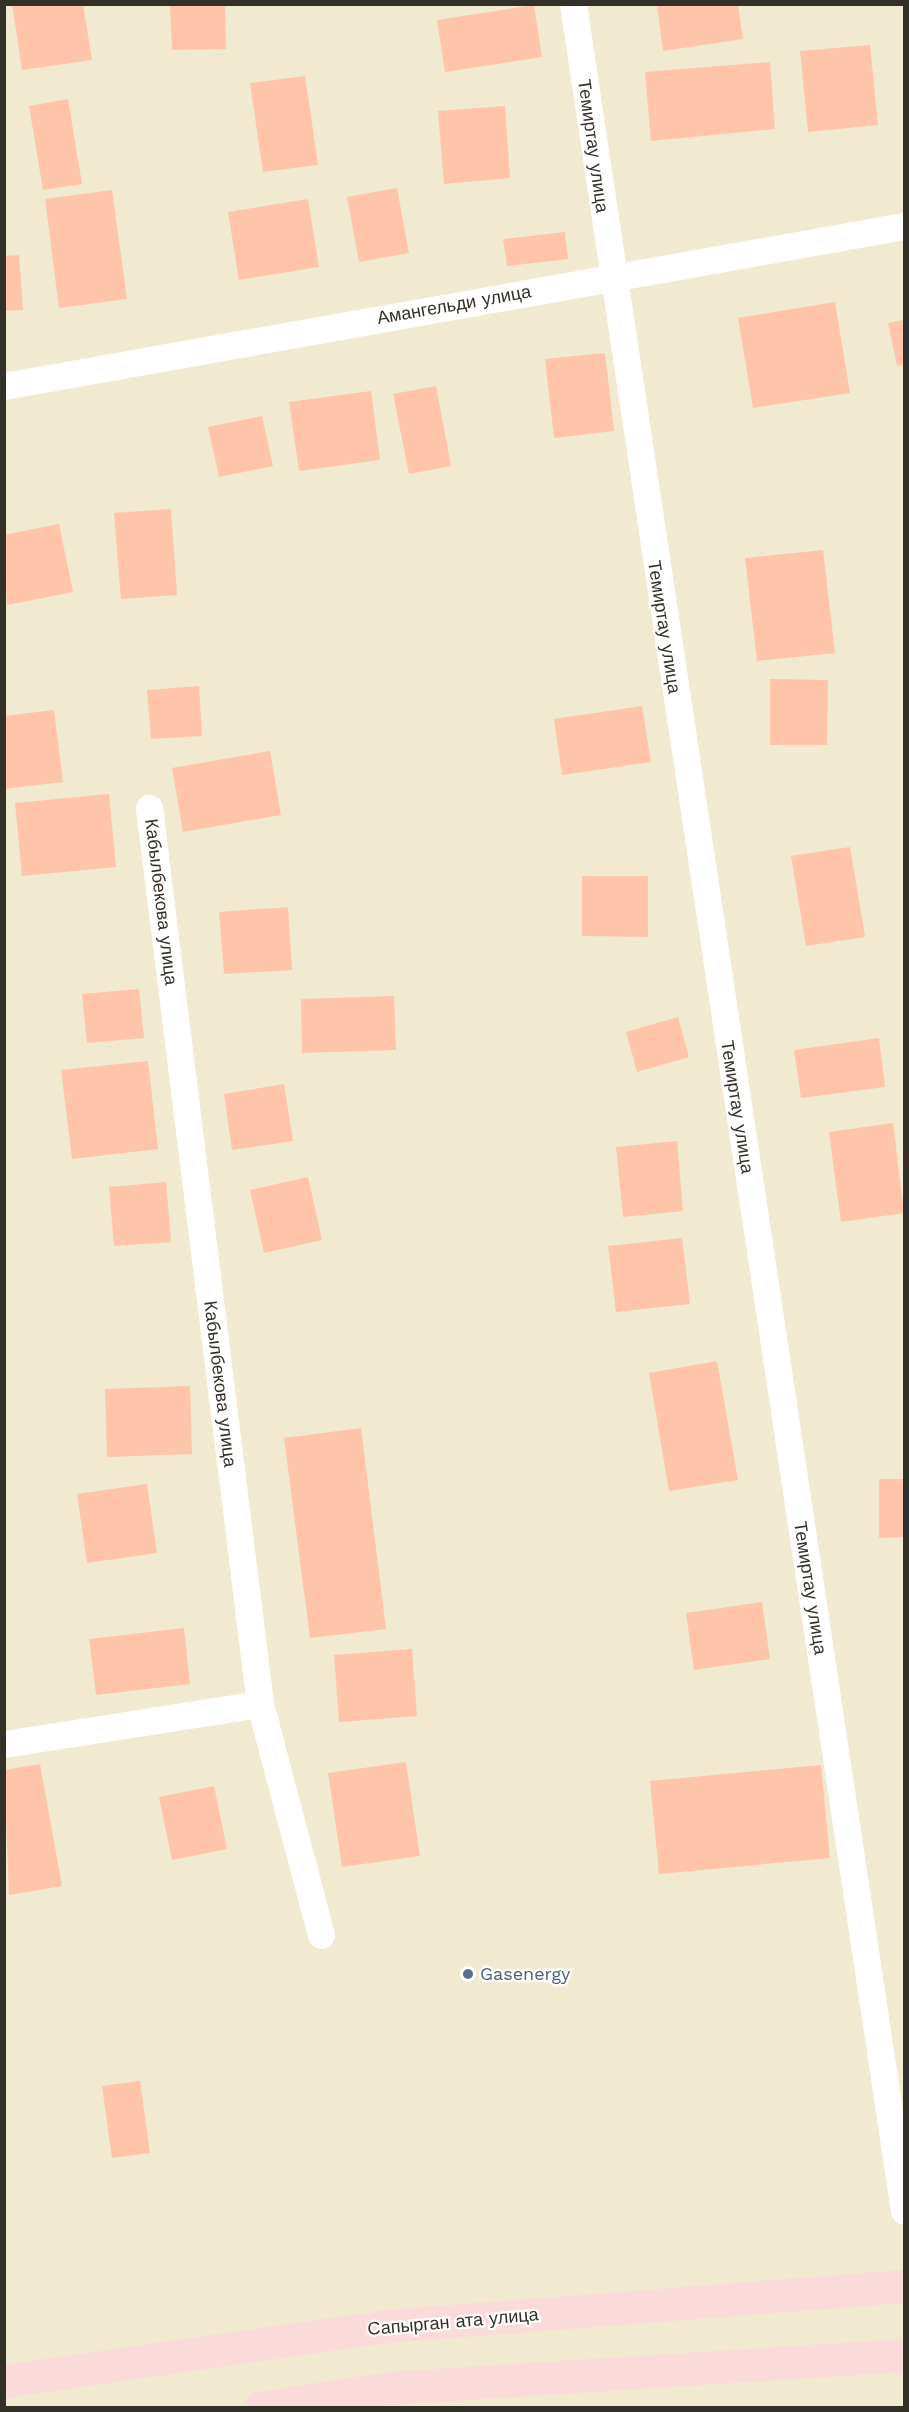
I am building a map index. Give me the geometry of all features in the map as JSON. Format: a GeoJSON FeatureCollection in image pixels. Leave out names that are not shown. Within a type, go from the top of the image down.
{"type":"FeatureCollection","features":[{"type":"Feature","properties":{"kind":"main road","name":"Сапырган ата улица"},"geometry":{"type":"LineString","coordinates":[[4,2381],[387,2326],[904,2286]]}},
{"type":"Feature","properties":{"kind":"main road"},"geometry":{"type":"LineString","coordinates":[[259,2408],[904,2355]]}},
{"type":"Feature","properties":{"kind":"street","name":"Темиртау улица"},"geometry":{"type":"LineString","coordinates":[[573,4],[611,276],[904,2210]]}},
{"type":"Feature","properties":{"kind":"street","name":"Амангельди улица"},"geometry":{"type":"LineString","coordinates":[[4,386],[611,276],[904,226]]}},
{"type":"Feature","properties":{"kind":"street","name":"Кабылбекова улица"},"geometry":{"type":"LineString","coordinates":[[149,808],[260,1704],[321,1935]]}},
{"type":"Feature","properties":{"kind":"street"},"geometry":{"type":"LineString","coordinates":[[4,1744],[260,1704]]}},
{"type":"Feature","properties":{"kind":"building"},"geometry":{"type":"Polygon","coordinates":[[[12,4],[83,4],[92,60],[22,70],[12,4]]]}},
{"type":"Feature","properties":{"kind":"building"},"geometry":{"type":"Polygon","coordinates":[[[170,4],[225,4],[226,49],[172,50],[170,4]]]}},
{"type":"Feature","properties":{"kind":"building"},"geometry":{"type":"Polygon","coordinates":[[[534,5],[542,57],[445,72],[437,20],[534,5]]]}},
{"type":"Feature","properties":{"kind":"building"},"geometry":{"type":"Polygon","coordinates":[[[657,5],[738,5],[743,39],[663,51],[657,5]]]}},
{"type":"Feature","properties":{"kind":"building"},"geometry":{"type":"Polygon","coordinates":[[[870,45],[878,125],[808,132],[800,51],[870,45]]]}},
{"type":"Feature","properties":{"kind":"building"},"geometry":{"type":"Polygon","coordinates":[[[770,62],[775,129],[651,141],[645,72],[770,62]]]}},
{"type":"Feature","properties":{"kind":"building"},"geometry":{"type":"Polygon","coordinates":[[[305,76],[318,165],[263,172],[250,83],[305,76]]]}},
{"type":"Feature","properties":{"kind":"building"},"geometry":{"type":"Polygon","coordinates":[[[68,99],[82,184],[43,190],[29,106],[68,99]]]}},
{"type":"Feature","properties":{"kind":"building"},"geometry":{"type":"Polygon","coordinates":[[[505,106],[510,178],[444,184],[438,111],[505,106]]]}},
{"type":"Feature","properties":{"kind":"building"},"geometry":{"type":"Polygon","coordinates":[[[397,188],[409,253],[359,262],[347,197],[397,188]]]}},
{"type":"Feature","properties":{"kind":"building"},"geometry":{"type":"Polygon","coordinates":[[[112,190],[127,299],[59,308],[45,199],[112,190]]]}},
{"type":"Feature","properties":{"kind":"building"},"geometry":{"type":"Polygon","coordinates":[[[308,199],[319,267],[239,280],[228,212],[308,199]]]}},
{"type":"Feature","properties":{"kind":"building"},"geometry":{"type":"Polygon","coordinates":[[[565,232],[568,259],[507,266],[503,239],[565,232]]]}},
{"type":"Feature","properties":{"kind":"building"},"geometry":{"type":"Polygon","coordinates":[[[19,255],[23,310],[4,311],[4,256],[19,255]]]}},
{"type":"Feature","properties":{"kind":"building"},"geometry":{"type":"Polygon","coordinates":[[[835,302],[850,393],[753,408],[738,318],[835,302]]]}},
{"type":"Feature","properties":{"kind":"building"},"geometry":{"type":"Polygon","coordinates":[[[904,320],[904,365],[897,366],[888,323],[904,320]]]}},
{"type":"Feature","properties":{"kind":"building"},"geometry":{"type":"Polygon","coordinates":[[[605,353],[614,431],[554,438],[545,359],[605,353]]]}},
{"type":"Feature","properties":{"kind":"building"},"geometry":{"type":"Polygon","coordinates":[[[436,386],[451,466],[409,474],[393,394],[436,386]]]}},
{"type":"Feature","properties":{"kind":"building"},"geometry":{"type":"Polygon","coordinates":[[[371,391],[380,460],[299,471],[289,402],[371,391]]]}},
{"type":"Feature","properties":{"kind":"building"},"geometry":{"type":"Polygon","coordinates":[[[262,416],[273,466],[219,477],[208,427],[262,416]]]}},
{"type":"Feature","properties":{"kind":"building"},"geometry":{"type":"Polygon","coordinates":[[[171,509],[177,595],[121,599],[114,513],[171,509]]]}},
{"type":"Feature","properties":{"kind":"building"},"geometry":{"type":"Polygon","coordinates":[[[59,524],[73,592],[7,605],[4,535],[59,524]]]}},
{"type":"Feature","properties":{"kind":"building"},"geometry":{"type":"Polygon","coordinates":[[[823,550],[835,653],[757,661],[745,558],[823,550]]]}},
{"type":"Feature","properties":{"kind":"building"},"geometry":{"type":"Polygon","coordinates":[[[770,679],[828,680],[827,745],[770,745],[770,679]]]}},
{"type":"Feature","properties":{"kind":"building"},"geometry":{"type":"Polygon","coordinates":[[[199,686],[202,736],[151,739],[147,690],[199,686]]]}},
{"type":"Feature","properties":{"kind":"building"},"geometry":{"type":"Polygon","coordinates":[[[642,706],[651,762],[562,775],[554,719],[642,706]]]}},
{"type":"Feature","properties":{"kind":"building"},"geometry":{"type":"Polygon","coordinates":[[[54,710],[63,782],[4,789],[4,716],[54,710]]]}},
{"type":"Feature","properties":{"kind":"building"},"geometry":{"type":"Polygon","coordinates":[[[270,751],[281,815],[183,832],[172,768],[270,751]]]}},
{"type":"Feature","properties":{"kind":"building"},"geometry":{"type":"Polygon","coordinates":[[[109,794],[116,867],[22,876],[15,803],[109,794]]]}},
{"type":"Feature","properties":{"kind":"building"},"geometry":{"type":"Polygon","coordinates":[[[850,847],[865,937],[806,946],[791,856],[850,847]]]}},
{"type":"Feature","properties":{"kind":"building"},"geometry":{"type":"Polygon","coordinates":[[[582,876],[648,876],[648,937],[582,936],[582,876]]]}},
{"type":"Feature","properties":{"kind":"building"},"geometry":{"type":"Polygon","coordinates":[[[288,907],[292,970],[224,974],[219,912],[288,907]]]}},
{"type":"Feature","properties":{"kind":"building"},"geometry":{"type":"Polygon","coordinates":[[[139,989],[144,1038],[87,1043],[82,994],[139,989]]]}},
{"type":"Feature","properties":{"kind":"building"},"geometry":{"type":"Polygon","coordinates":[[[394,996],[396,1050],[302,1053],[301,999],[394,996]]]}},
{"type":"Feature","properties":{"kind":"building"},"geometry":{"type":"Polygon","coordinates":[[[678,1017],[689,1057],[637,1072],[626,1032],[678,1017]]]}},
{"type":"Feature","properties":{"kind":"building"},"geometry":{"type":"Polygon","coordinates":[[[879,1038],[885,1087],[801,1098],[794,1050],[879,1038]]]}},
{"type":"Feature","properties":{"kind":"building"},"geometry":{"type":"Polygon","coordinates":[[[148,1061],[158,1149],[72,1159],[61,1070],[148,1061]]]}},
{"type":"Feature","properties":{"kind":"building"},"geometry":{"type":"Polygon","coordinates":[[[284,1084],[293,1141],[232,1150],[224,1094],[284,1084]]]}},
{"type":"Feature","properties":{"kind":"building"},"geometry":{"type":"Polygon","coordinates":[[[893,1123],[904,1213],[841,1222],[829,1132],[893,1123]]]}},
{"type":"Feature","properties":{"kind":"building"},"geometry":{"type":"Polygon","coordinates":[[[677,1141],[683,1211],[623,1217],[616,1147],[677,1141]]]}},
{"type":"Feature","properties":{"kind":"building"},"geometry":{"type":"Polygon","coordinates":[[[308,1177],[322,1240],[264,1253],[250,1190],[308,1177]]]}},
{"type":"Feature","properties":{"kind":"building"},"geometry":{"type":"Polygon","coordinates":[[[166,1182],[171,1242],[114,1246],[109,1187],[166,1182]]]}},
{"type":"Feature","properties":{"kind":"building"},"geometry":{"type":"Polygon","coordinates":[[[682,1238],[690,1304],[616,1312],[608,1246],[682,1238]]]}},
{"type":"Feature","properties":{"kind":"building"},"geometry":{"type":"Polygon","coordinates":[[[717,1361],[738,1480],[669,1491],[649,1373],[717,1361]]]}},
{"type":"Feature","properties":{"kind":"building"},"geometry":{"type":"Polygon","coordinates":[[[190,1386],[192,1454],[107,1457],[105,1389],[190,1386]]]}},
{"type":"Feature","properties":{"kind":"building"},"geometry":{"type":"Polygon","coordinates":[[[361,1428],[386,1629],[310,1638],[284,1438],[361,1428]]]}},
{"type":"Feature","properties":{"kind":"building"},"geometry":{"type":"Polygon","coordinates":[[[879,1479],[904,1479],[904,1537],[879,1538],[879,1479]]]}},
{"type":"Feature","properties":{"kind":"building"},"geometry":{"type":"Polygon","coordinates":[[[147,1484],[157,1553],[87,1563],[77,1494],[147,1484]]]}},
{"type":"Feature","properties":{"kind":"building"},"geometry":{"type":"Polygon","coordinates":[[[762,1602],[770,1659],[694,1670],[686,1613],[762,1602]]]}},
{"type":"Feature","properties":{"kind":"building"},"geometry":{"type":"Polygon","coordinates":[[[184,1628],[190,1684],[96,1695],[89,1639],[184,1628]]]}},
{"type":"Feature","properties":{"kind":"building"},"geometry":{"type":"Polygon","coordinates":[[[412,1649],[417,1716],[339,1722],[334,1655],[412,1649]]]}},
{"type":"Feature","properties":{"kind":"building"},"geometry":{"type":"Polygon","coordinates":[[[406,1762],[420,1856],[342,1867],[328,1773],[406,1762]]]}},
{"type":"Feature","properties":{"kind":"building"},"geometry":{"type":"Polygon","coordinates":[[[40,1764],[62,1886],[9,1895],[4,1770],[40,1764]]]}},
{"type":"Feature","properties":{"kind":"building"},"geometry":{"type":"Polygon","coordinates":[[[821,1765],[830,1858],[659,1874],[650,1781],[821,1765]]]}},
{"type":"Feature","properties":{"kind":"building"},"geometry":{"type":"Polygon","coordinates":[[[214,1786],[227,1849],[172,1860],[159,1797],[214,1786]]]}},
{"type":"Feature","properties":{"kind":"building"},"geometry":{"type":"Polygon","coordinates":[[[140,2081],[150,2153],[112,2158],[102,2086],[140,2081]]]}},
{"type":"Feature","properties":{"kind":"place","name":"Gasenergy"},"geometry":{"type":"Point","coordinates":[468,1974]}}]}
